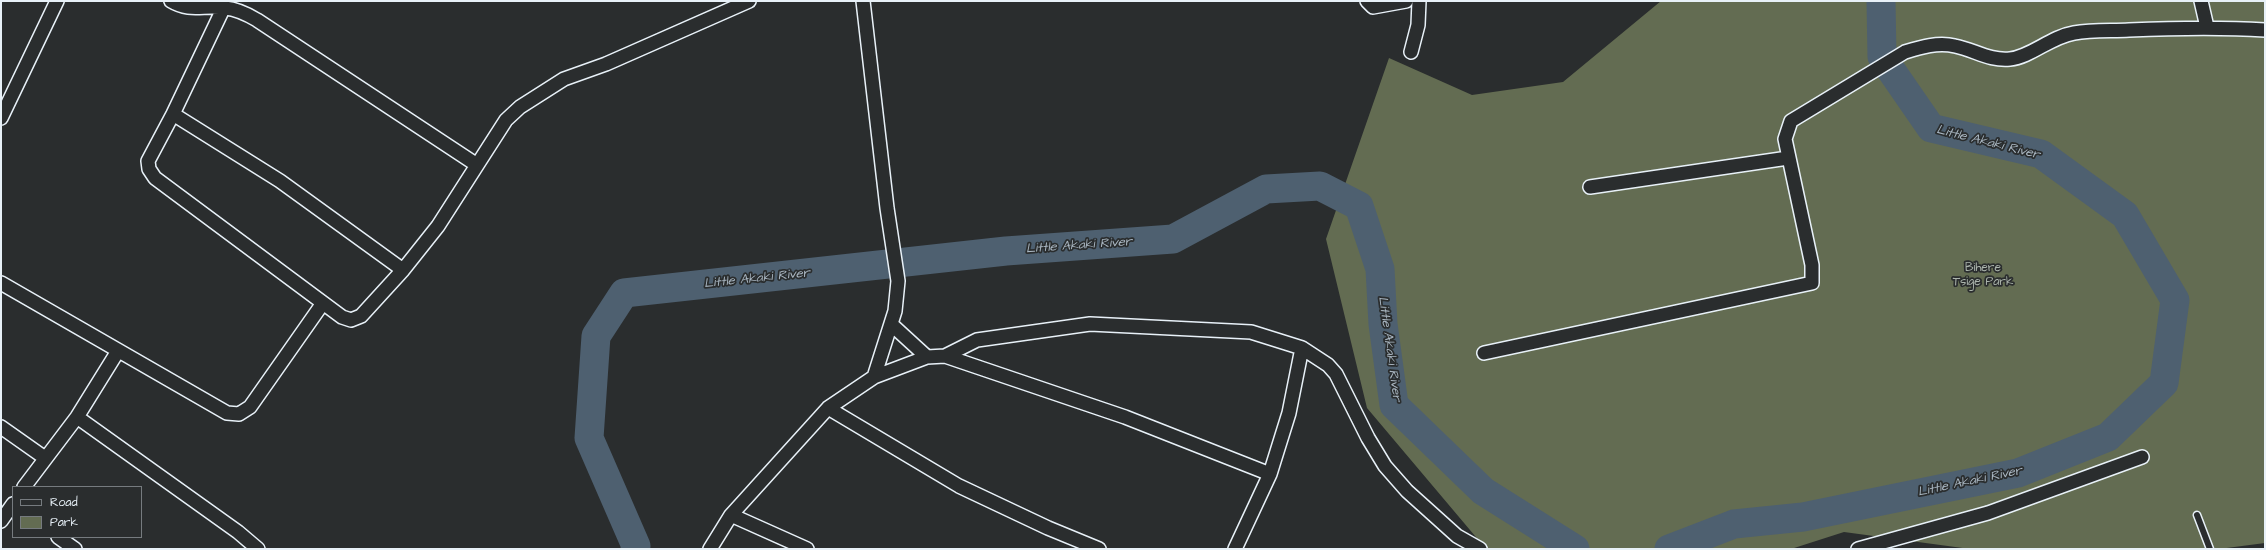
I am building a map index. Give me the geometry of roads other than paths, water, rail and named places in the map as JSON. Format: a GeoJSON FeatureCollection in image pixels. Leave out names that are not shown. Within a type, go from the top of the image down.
{"type":"FeatureCollection","features":[{"type":"Feature","properties":{"kind":"street"},"geometry":{"type":"LineString","coordinates":[[1,118],[58,1]]}},
{"type":"Feature","properties":{"kind":"street"},"geometry":{"type":"LineString","coordinates":[[171,1],[190,9],[224,7],[241,12],[257,20],[477,165]]}},
{"type":"Feature","properties":{"kind":"street"},"geometry":{"type":"LineString","coordinates":[[224,7],[173,114],[148,161],[149,169],[155,178],[342,317],[351,320],[361,316],[403,270],[438,226],[506,120],[520,106],[564,79],[606,64],[749,1]]}},
{"type":"Feature","properties":{"kind":"street"},"geometry":{"type":"LineString","coordinates":[[863,1],[890,230],[898,281],[896,304],[874,377]]}},
{"type":"Feature","properties":{"kind":"street"},"geometry":{"type":"LineString","coordinates":[[1367,1],[1373,7],[1406,1]]}},
{"type":"Feature","properties":{"kind":"street"},"geometry":{"type":"LineString","coordinates":[[1411,52],[1418,25],[1419,1]]}},
{"type":"Feature","properties":{"kind":"street"},"geometry":{"type":"LineString","coordinates":[[2201,1],[2207,26]]}},
{"type":"Feature","properties":{"kind":"street"},"geometry":{"type":"LineString","coordinates":[[1484,353],[1812,283],[1812,265],[1785,139],[1791,121],[1904,52],[1925,46],[1955,46],[1990,58],[2014,59],[2027,54],[2051,39],[2076,32],[2207,26],[2265,30]]}},
{"type":"Feature","properties":{"kind":"street"},"geometry":{"type":"LineString","coordinates":[[173,114],[280,181],[403,270]]}},
{"type":"Feature","properties":{"kind":"street"},"geometry":{"type":"LineString","coordinates":[[1590,187],[1788,158]]}},
{"type":"Feature","properties":{"kind":"street"},"geometry":{"type":"LineString","coordinates":[[1,283],[227,413],[239,414],[250,408],[323,303]]}},
{"type":"Feature","properties":{"kind":"street"},"geometry":{"type":"LineString","coordinates":[[891,324],[927,357]]}},
{"type":"Feature","properties":{"kind":"street"},"geometry":{"type":"LineString","coordinates":[[945,356],[977,340],[1090,324],[1251,332],[1302,348],[1328,365],[1336,374],[1368,438],[1385,466],[1407,492],[1457,536],[1480,549]]}},
{"type":"Feature","properties":{"kind":"street"},"geometry":{"type":"LineString","coordinates":[[1235,549],[1270,474],[1289,413],[1302,348]]}},
{"type":"Feature","properties":{"kind":"street"},"geometry":{"type":"LineString","coordinates":[[25,486],[77,417],[118,351]]}},
{"type":"Feature","properties":{"kind":"street"},"geometry":{"type":"LineString","coordinates":[[710,549],[731,515],[828,408],[874,377],[927,357],[945,356],[1125,417],[1270,474]]}},
{"type":"Feature","properties":{"kind":"street"},"geometry":{"type":"LineString","coordinates":[[828,408],[959,486],[1048,528],[1099,549]]}},
{"type":"Feature","properties":{"kind":"street"},"geometry":{"type":"LineString","coordinates":[[77,417],[238,532],[258,549]]}},
{"type":"Feature","properties":{"kind":"street"},"geometry":{"type":"LineString","coordinates":[[1,427],[45,458]]}},
{"type":"Feature","properties":{"kind":"street"},"geometry":{"type":"LineString","coordinates":[[1858,549],[1988,513],[2142,457]]}},
{"type":"Feature","properties":{"kind":"street"},"geometry":{"type":"LineString","coordinates":[[1,521],[12,506]]}},
{"type":"Feature","properties":{"kind":"street"},"geometry":{"type":"LineString","coordinates":[[731,515],[807,549]]}},
{"type":"Feature","properties":{"kind":"street"},"geometry":{"type":"LineString","coordinates":[[59,538],[75,549]]}},
{"type":"Feature","properties":{"kind":"lane"},"geometry":{"type":"LineString","coordinates":[[2197,515],[2210,549]]}},
{"type":"Feature","properties":{"kind":"waterway","name":"Little Akaki River"},"geometry":{"type":"LineString","coordinates":[[1669,549],[1734,524],[1803,517],[2018,473],[2108,437],[2164,383],[2175,300],[2125,215],[2041,154],[1931,128],[1882,57],[1881,1]]}},
{"type":"Feature","properties":{"kind":"waterway","name":"Little Akaki River"},"geometry":{"type":"LineString","coordinates":[[635,549],[636,546],[589,438],[596,336],[624,293],[1006,251],[1173,239],[1266,189],[1320,186],[1359,206],[1380,269],[1383,324],[1394,405],[1483,491],[1575,549]]}},
{"type":"Feature","properties":{"kind":"park label","name":"Bihere Tsige Park"},"geometry":{"type":"Point","coordinates":[1983,275]}}]}
